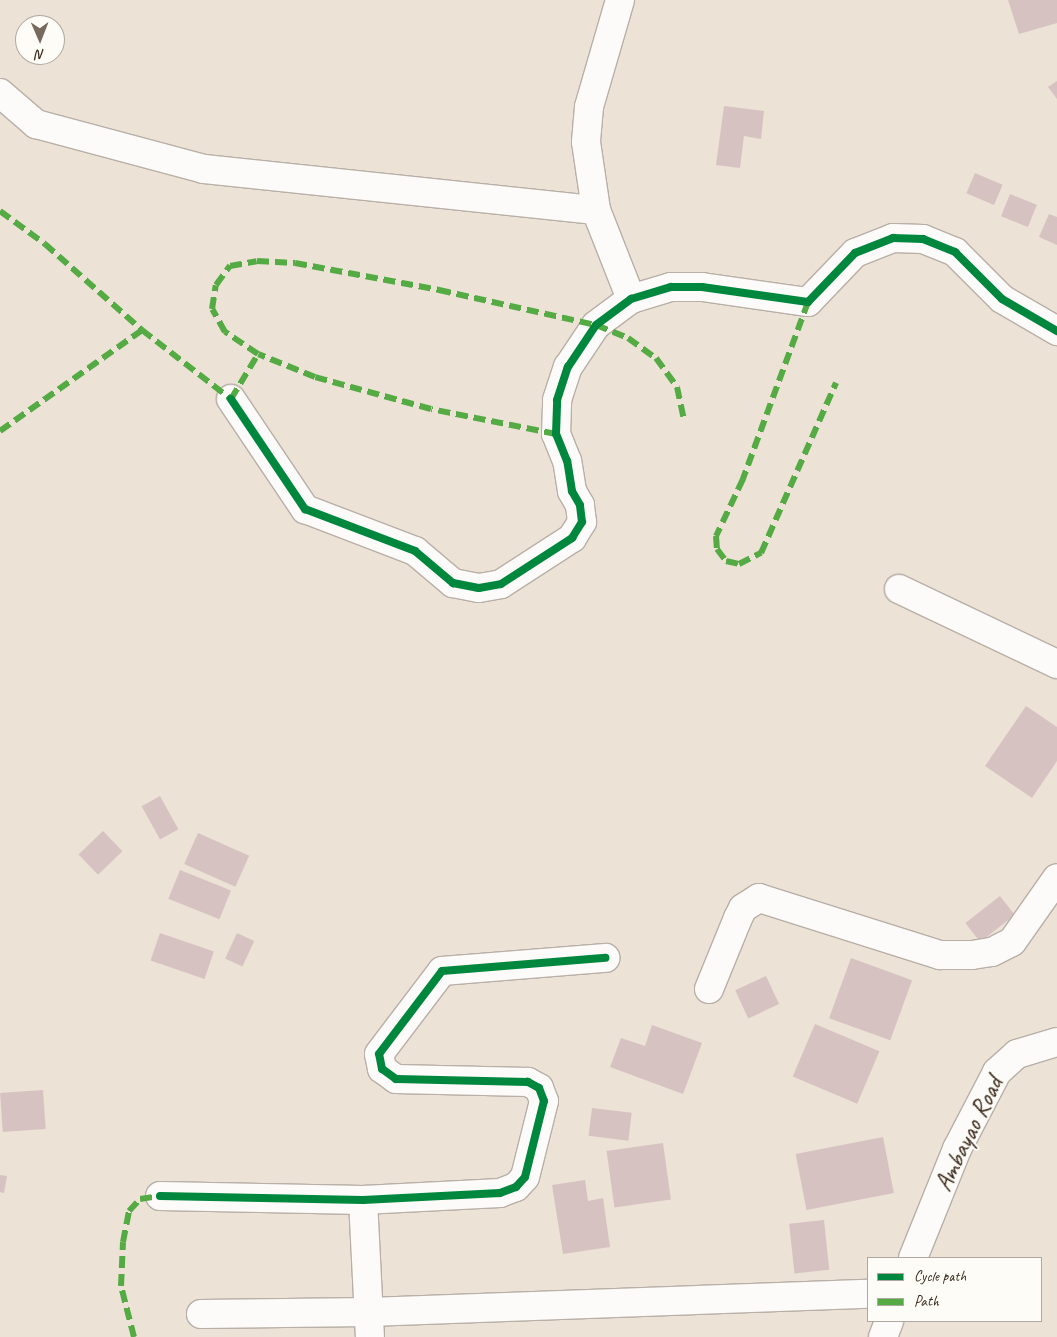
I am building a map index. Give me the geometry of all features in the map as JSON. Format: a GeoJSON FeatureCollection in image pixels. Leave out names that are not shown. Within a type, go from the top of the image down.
{"type":"FeatureCollection","features":[{"type":"Feature","properties":{"kind":"street"},"geometry":{"type":"LineString","coordinates":[[620,0],[589,107],[586,142],[596,210],[632,299]]}},
{"type":"Feature","properties":{"kind":"street"},"geometry":{"type":"LineString","coordinates":[[0,93],[36,124],[204,169],[596,210]]}},
{"type":"Feature","properties":{"kind":"street"},"geometry":{"type":"LineString","coordinates":[[231,399],[305,509],[415,552],[453,583],[479,588],[501,584],[572,538],[582,522],[580,505],[572,491],[567,461],[556,434],[557,400],[568,367],[596,325],[632,299],[671,287],[702,287],[808,302],[855,253],[893,238],[923,239],[955,252],[1002,298],[1057,331]]}},
{"type":"Feature","properties":{"kind":"street"},"geometry":{"type":"LineString","coordinates":[[899,589],[1057,664]]}},
{"type":"Feature","properties":{"kind":"street"},"geometry":{"type":"LineString","coordinates":[[709,989],[738,918],[750,902],[759,898],[940,955],[972,955],[992,952],[1012,942],[1057,878]]}},
{"type":"Feature","properties":{"kind":"street"},"geometry":{"type":"LineString","coordinates":[[160,1196],[363,1200],[500,1193],[516,1188],[525,1177],[544,1101],[539,1088],[528,1082],[396,1079],[382,1069],[379,1054],[442,971],[605,958]]}},
{"type":"Feature","properties":{"kind":"street","name":"Ambayao Road"},"geometry":{"type":"LineString","coordinates":[[913,1257],[957,1149],[997,1072],[1017,1054],[1057,1042]]}},
{"type":"Feature","properties":{"kind":"street"},"geometry":{"type":"LineString","coordinates":[[363,1200],[370,1325]]}},
{"type":"Feature","properties":{"kind":"street"},"geometry":{"type":"LineString","coordinates":[[201,1314],[370,1325],[867,1294]]}},
{"type":"Feature","properties":{"kind":"street"},"geometry":{"type":"LineString","coordinates":[[883,1337],[889,1322]]}},
{"type":"Feature","properties":{"kind":"building"},"geometry":{"type":"Polygon","coordinates":[[[1008,0],[1057,0],[1057,23],[1019,34],[1008,0]]]}},
{"type":"Feature","properties":{"kind":"building"},"geometry":{"type":"Polygon","coordinates":[[[1057,81],[1057,99],[1048,87],[1057,81]]]}},
{"type":"Feature","properties":{"kind":"building"},"geometry":{"type":"Polygon","coordinates":[[[724,106],[764,111],[761,139],[744,136],[740,168],[716,165],[724,106]]]}},
{"type":"Feature","properties":{"kind":"building"},"geometry":{"type":"Polygon","coordinates":[[[975,173],[1003,185],[994,205],[966,193],[975,173]]]}},
{"type":"Feature","properties":{"kind":"building"},"geometry":{"type":"Polygon","coordinates":[[[1010,194],[1037,205],[1028,227],[1001,216],[1010,194]]]}},
{"type":"Feature","properties":{"kind":"building"},"geometry":{"type":"Polygon","coordinates":[[[1049,214],[1057,217],[1057,245],[1039,237],[1049,214]]]}},
{"type":"Feature","properties":{"kind":"building"},"geometry":{"type":"Polygon","coordinates":[[[1026,706],[1057,727],[1057,761],[1032,798],[985,766],[1026,706]]]}},
{"type":"Feature","properties":{"kind":"building"},"geometry":{"type":"Polygon","coordinates":[[[160,796],[178,829],[160,839],[142,806],[160,796]]]}},
{"type":"Feature","properties":{"kind":"building"},"geometry":{"type":"Polygon","coordinates":[[[103,831],[122,851],[98,875],[79,855],[103,831]]]}},
{"type":"Feature","properties":{"kind":"building"},"geometry":{"type":"Polygon","coordinates":[[[198,833],[249,856],[235,887],[184,864],[198,833]]]}},
{"type":"Feature","properties":{"kind":"building"},"geometry":{"type":"Polygon","coordinates":[[[180,870],[231,891],[219,919],[168,899],[180,870]]]}},
{"type":"Feature","properties":{"kind":"building"},"geometry":{"type":"Polygon","coordinates":[[[1000,896],[1015,915],[980,942],[965,923],[1000,896]]]}},
{"type":"Feature","properties":{"kind":"building"},"geometry":{"type":"Polygon","coordinates":[[[160,933],[214,952],[204,979],[151,960],[160,933]]]}},
{"type":"Feature","properties":{"kind":"building"},"geometry":{"type":"Polygon","coordinates":[[[237,933],[254,941],[242,966],[225,958],[237,933]]]}},
{"type":"Feature","properties":{"kind":"building"},"geometry":{"type":"Polygon","coordinates":[[[851,958],[912,980],[890,1040],[829,1018],[851,958]]]}},
{"type":"Feature","properties":{"kind":"building"},"geometry":{"type":"Polygon","coordinates":[[[766,976],[779,1004],[748,1018],[735,990],[766,976]]]}},
{"type":"Feature","properties":{"kind":"building"},"geometry":{"type":"Polygon","coordinates":[[[815,1024],[879,1051],[857,1104],[793,1076],[815,1024]]]}},
{"type":"Feature","properties":{"kind":"building"},"geometry":{"type":"Polygon","coordinates":[[[652,1025],[702,1043],[683,1094],[610,1067],[621,1038],[645,1046],[652,1025]]]}},
{"type":"Feature","properties":{"kind":"building"},"geometry":{"type":"Polygon","coordinates":[[[43,1090],[46,1129],[3,1132],[0,1093],[43,1090]]]}},
{"type":"Feature","properties":{"kind":"building"},"geometry":{"type":"Polygon","coordinates":[[[592,1108],[632,1113],[628,1141],[589,1136],[592,1108]]]}},
{"type":"Feature","properties":{"kind":"building"},"geometry":{"type":"Polygon","coordinates":[[[883,1137],[894,1193],[807,1210],[796,1154],[883,1137]]]}},
{"type":"Feature","properties":{"kind":"building"},"geometry":{"type":"Polygon","coordinates":[[[663,1143],[671,1199],[614,1207],[607,1151],[663,1143]]]}},
{"type":"Feature","properties":{"kind":"building"},"geometry":{"type":"Polygon","coordinates":[[[0,1175],[7,1176],[4,1193],[0,1192],[0,1175]]]}},
{"type":"Feature","properties":{"kind":"building"},"geometry":{"type":"Polygon","coordinates":[[[585,1180],[588,1201],[603,1198],[610,1247],[563,1254],[552,1185],[585,1180]]]}},
{"type":"Feature","properties":{"kind":"building"},"geometry":{"type":"Polygon","coordinates":[[[824,1220],[829,1270],[794,1273],[789,1224],[824,1220]]]}},
{"type":"Feature","properties":{"kind":"marked path"},"geometry":{"type":"LineString","coordinates":[[0,211],[45,244],[142,330],[231,399],[258,354]]}},
{"type":"Feature","properties":{"kind":"marked path"},"geometry":{"type":"LineString","coordinates":[[556,434],[431,409],[315,377],[258,354],[225,332],[212,309],[216,285],[230,266],[257,261],[295,263],[439,290],[596,325],[628,338],[656,358],[677,387],[684,421]]}},
{"type":"Feature","properties":{"kind":"marked path"},"geometry":{"type":"LineString","coordinates":[[808,302],[743,479],[716,536],[717,549],[726,561],[739,564],[761,553],[836,383]]}},
{"type":"Feature","properties":{"kind":"marked path"},"geometry":{"type":"LineString","coordinates":[[0,431],[142,330]]}},
{"type":"Feature","properties":{"kind":"marked path"},"geometry":{"type":"LineString","coordinates":[[134,1337],[121,1286],[123,1242],[129,1211],[140,1199],[160,1196]]}},
{"type":"Feature","properties":{"kind":"cycle path"},"geometry":{"type":"LineString","coordinates":[[231,399],[305,509],[415,551],[453,583],[479,588],[501,584],[572,538],[582,522],[580,505],[572,491],[567,461],[556,434],[557,400],[568,367],[596,325],[631,299],[671,287],[702,287],[808,302],[855,253],[893,238],[923,239],[955,252],[1002,299],[1057,331]]}},
{"type":"Feature","properties":{"kind":"cycle path"},"geometry":{"type":"LineString","coordinates":[[160,1196],[363,1200],[500,1193],[516,1187],[525,1177],[544,1101],[539,1088],[528,1082],[396,1079],[382,1069],[379,1054],[442,971],[605,958]]}}]}
